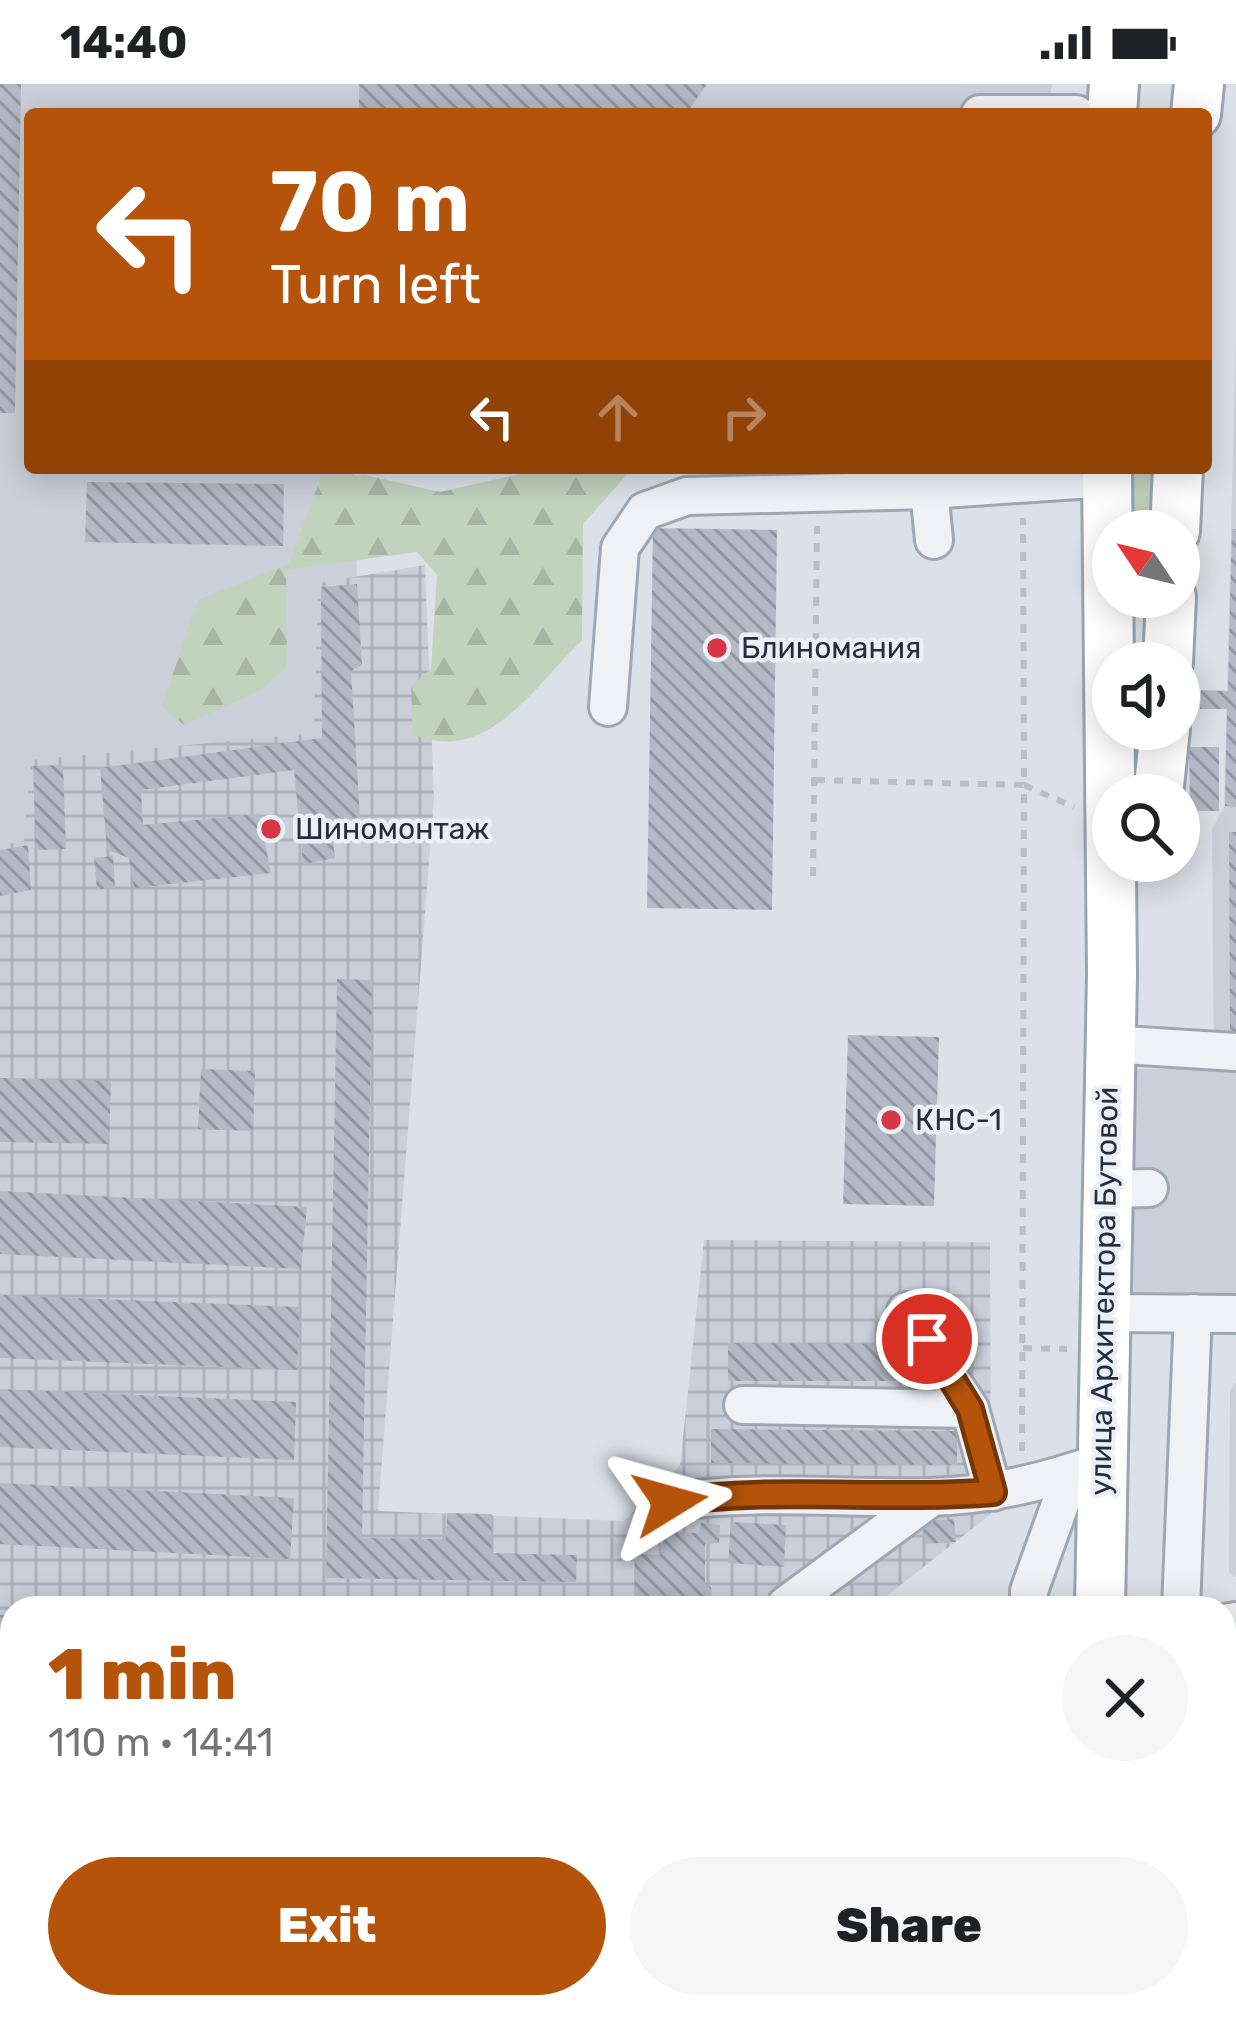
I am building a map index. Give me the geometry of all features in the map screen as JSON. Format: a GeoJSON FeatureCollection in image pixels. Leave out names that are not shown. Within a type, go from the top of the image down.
{"type":"FeatureCollection","features":[{"type":"Feature","properties":{"kind":"main road","name":"улица Архитектора Бутовой"},"geometry":{"type":"LineString","coordinates":[[1100,1596],[1100,1462],[1109,1313],[1128,1189],[1108,1044],[1112,974],[1107,474]]}},
{"type":"Feature","properties":{"kind":"main road"},"geometry":{"type":"LineString","coordinates":[[1175,510],[1178,474]]}},
{"type":"Feature","properties":{"kind":"main road","name":"улица Архитектора Бутовой"},"geometry":{"type":"LineString","coordinates":[[1112,974],[1140,882]]}},
{"type":"Feature","properties":{"kind":"lane"},"geometry":{"type":"LineString","coordinates":[[608,706],[620,548],[645,511],[687,496],[928,490],[1099,474]]}},
{"type":"Feature","properties":{"kind":"lane"},"geometry":{"type":"LineString","coordinates":[[928,490],[934,540]]}},
{"type":"Feature","properties":{"kind":"lane"},"geometry":{"type":"LineString","coordinates":[[1108,1044],[1236,1052]]}},
{"type":"Feature","properties":{"kind":"lane"},"geometry":{"type":"LineString","coordinates":[[906,1311],[970,1409],[1008,1488]]}},
{"type":"Feature","properties":{"kind":"lane"},"geometry":{"type":"LineString","coordinates":[[1109,1313],[1236,1315]]}},
{"type":"Feature","properties":{"kind":"lane"},"geometry":{"type":"LineString","coordinates":[[1181,1596],[1193,1313]]}},
{"type":"Feature","properties":{"kind":"lane"},"geometry":{"type":"LineString","coordinates":[[743,1405],[970,1409]]}},
{"type":"Feature","properties":{"kind":"lane"},"geometry":{"type":"LineString","coordinates":[[670,1502],[724,1494],[932,1497],[1008,1488],[1100,1462]]}},
{"type":"Feature","properties":{"kind":"lane"},"geometry":{"type":"LineString","coordinates":[[1029,1596],[1063,1496],[1100,1462]]}},
{"type":"Feature","properties":{"kind":"lane"},"geometry":{"type":"LineString","coordinates":[[798,1596],[932,1497]]}},
{"type":"Feature","properties":{"kind":"path"},"geometry":{"type":"LineString","coordinates":[[1008,1488],[1024,785],[1023,484]]}},
{"type":"Feature","properties":{"kind":"path"},"geometry":{"type":"LineString","coordinates":[[814,876],[817,494]]}},
{"type":"Feature","properties":{"kind":"path"},"geometry":{"type":"LineString","coordinates":[[816,780],[1024,785]]}},
{"type":"Feature","properties":{"kind":"shaded area"},"geometry":{"type":"Polygon","coordinates":[[[0,84],[1052,84],[1047,108],[24,108],[24,474],[354,474],[357,584],[322,738],[28,845],[0,850],[0,84]]]}},
{"type":"Feature","properties":{"kind":"shaded area"},"geometry":{"type":"Polygon","coordinates":[[[1236,339],[1236,1303],[1134,1301],[1134,1069],[1214,1069],[1212,830],[1224,807],[1236,339]]]}},
{"type":"Feature","properties":{"kind":"shaded area"},"geometry":{"type":"Polygon","coordinates":[[[425,565],[434,799],[378,1511],[624,1521],[680,1466],[704,1240],[990,1242],[991,1514],[886,1596],[0,1596],[0,845],[24,841],[31,760],[314,733],[318,583],[425,565]]]}},
{"type":"Feature","properties":{"kind":"shaded area"},"geometry":{"type":"Polygon","coordinates":[[[1236,1382],[1236,1577],[1229,1572],[1230,1390],[1236,1382]]]}},
{"type":"Feature","properties":{"kind":"green space"},"geometry":{"type":"Polygon","coordinates":[[[520,474],[628,474],[583,524],[582,640],[507,716],[464,739],[440,741],[413,735],[411,686],[431,669],[437,575],[417,552],[286,570],[287,667],[263,689],[184,725],[162,706],[198,600],[289,564],[321,477],[365,475],[440,492],[520,474]]]}},
{"type":"Feature","properties":{"kind":"green space"},"geometry":{"type":"Polygon","coordinates":[[[1133,474],[1151,474],[1150,510],[1132,510],[1133,474]]]}},
{"type":"Feature","properties":{"kind":"building"},"geometry":{"type":"Polygon","coordinates":[[[0,84],[21,84],[15,413],[0,413],[0,84]]]}},
{"type":"Feature","properties":{"kind":"building"},"geometry":{"type":"Polygon","coordinates":[[[359,84],[707,84],[690,108],[359,108],[359,84]]]}},
{"type":"Feature","properties":{"kind":"building"},"geometry":{"type":"Polygon","coordinates":[[[87,482],[284,484],[283,546],[85,542],[87,482]]]}},
{"type":"Feature","properties":{"kind":"building"},"geometry":{"type":"Polygon","coordinates":[[[653,528],[777,530],[772,910],[647,908],[653,528]]]}},
{"type":"Feature","properties":{"kind":"building"},"geometry":{"type":"Polygon","coordinates":[[[1232,529],[1236,529],[1236,807],[1225,806],[1227,709],[1200,709],[1201,690],[1228,691],[1232,529]]]}},
{"type":"Feature","properties":{"kind":"building"},"geometry":{"type":"Polygon","coordinates":[[[357,584],[362,665],[351,671],[360,818],[331,822],[335,858],[303,864],[294,770],[141,790],[143,825],[259,814],[271,873],[134,888],[129,858],[107,850],[100,768],[322,738],[321,587],[357,584]]]}},
{"type":"Feature","properties":{"kind":"building"},"geometry":{"type":"Polygon","coordinates":[[[1219,747],[1219,811],[1200,811],[1200,774],[1189,774],[1189,750],[1219,747]]]}},
{"type":"Feature","properties":{"kind":"building"},"geometry":{"type":"Polygon","coordinates":[[[63,765],[66,849],[36,850],[33,766],[63,765]]]}},
{"type":"Feature","properties":{"kind":"building"},"geometry":{"type":"Polygon","coordinates":[[[1229,832],[1236,832],[1236,1036],[1230,1036],[1229,832]]]}},
{"type":"Feature","properties":{"kind":"building"},"geometry":{"type":"Polygon","coordinates":[[[28,845],[31,890],[0,896],[0,850],[28,845]]]}},
{"type":"Feature","properties":{"kind":"building"},"geometry":{"type":"Polygon","coordinates":[[[113,856],[115,888],[97,889],[94,858],[113,856]]]}},
{"type":"Feature","properties":{"kind":"building"},"geometry":{"type":"Polygon","coordinates":[[[337,979],[372,980],[362,1538],[446,1539],[447,1513],[492,1514],[491,1553],[577,1555],[576,1582],[326,1578],[337,979]]]}},
{"type":"Feature","properties":{"kind":"building","name":"КНС-1"},"geometry":{"type":"Polygon","coordinates":[[[848,1035],[939,1037],[934,1206],[843,1204],[848,1035]]]}},
{"type":"Feature","properties":{"kind":"building"},"geometry":{"type":"Polygon","coordinates":[[[201,1069],[255,1071],[253,1131],[198,1129],[201,1069]]]}},
{"type":"Feature","properties":{"kind":"building"},"geometry":{"type":"Polygon","coordinates":[[[0,1078],[111,1081],[109,1144],[0,1142],[0,1078]]]}},
{"type":"Feature","properties":{"kind":"building"},"geometry":{"type":"Polygon","coordinates":[[[0,1191],[307,1207],[301,1269],[0,1254],[0,1191]]]}},
{"type":"Feature","properties":{"kind":"building"},"geometry":{"type":"Polygon","coordinates":[[[0,1295],[300,1307],[297,1370],[0,1358],[0,1295]]]}},
{"type":"Feature","properties":{"kind":"building"},"geometry":{"type":"Polygon","coordinates":[[[728,1343],[905,1344],[905,1381],[728,1381],[728,1343]]]}},
{"type":"Feature","properties":{"kind":"building"},"geometry":{"type":"Polygon","coordinates":[[[0,1389],[296,1402],[294,1460],[0,1447],[0,1389]]]}},
{"type":"Feature","properties":{"kind":"building"},"geometry":{"type":"Polygon","coordinates":[[[711,1429],[957,1431],[957,1465],[711,1463],[711,1429]]]}},
{"type":"Feature","properties":{"kind":"building"},"geometry":{"type":"Polygon","coordinates":[[[0,1483],[294,1498],[290,1559],[0,1544],[0,1483]]]}},
{"type":"Feature","properties":{"kind":"building"},"geometry":{"type":"Polygon","coordinates":[[[954,1519],[956,1542],[925,1544],[923,1521],[954,1519]]]}},
{"type":"Feature","properties":{"kind":"building"},"geometry":{"type":"Polygon","coordinates":[[[731,1522],[786,1525],[784,1567],[728,1563],[731,1522]]]}},
{"type":"Feature","properties":{"kind":"building"},"geometry":{"type":"Polygon","coordinates":[[[701,1523],[720,1525],[719,1543],[705,1544],[705,1585],[711,1587],[712,1596],[634,1596],[635,1554],[661,1555],[664,1532],[699,1533],[701,1523]]]}},
{"type":"Feature","properties":{"kind":"place","name":"Блиномания"},"geometry":{"type":"Point","coordinates":[717,648]}},
{"type":"Feature","properties":{"kind":"place","name":"Шиномонтаж"},"geometry":{"type":"Point","coordinates":[271,829]}},
{"type":"Feature","properties":{"kind":"place","name":"КНС-1"},"geometry":{"type":"Point","coordinates":[891,1120]}},
{"type":"Feature","properties":{"kind":"route"},"geometry":{"type":"LineString","coordinates":[[670,1502],[724,1494],[932,1497],[993,1492],[970,1409],[927,1339]]}}]}
